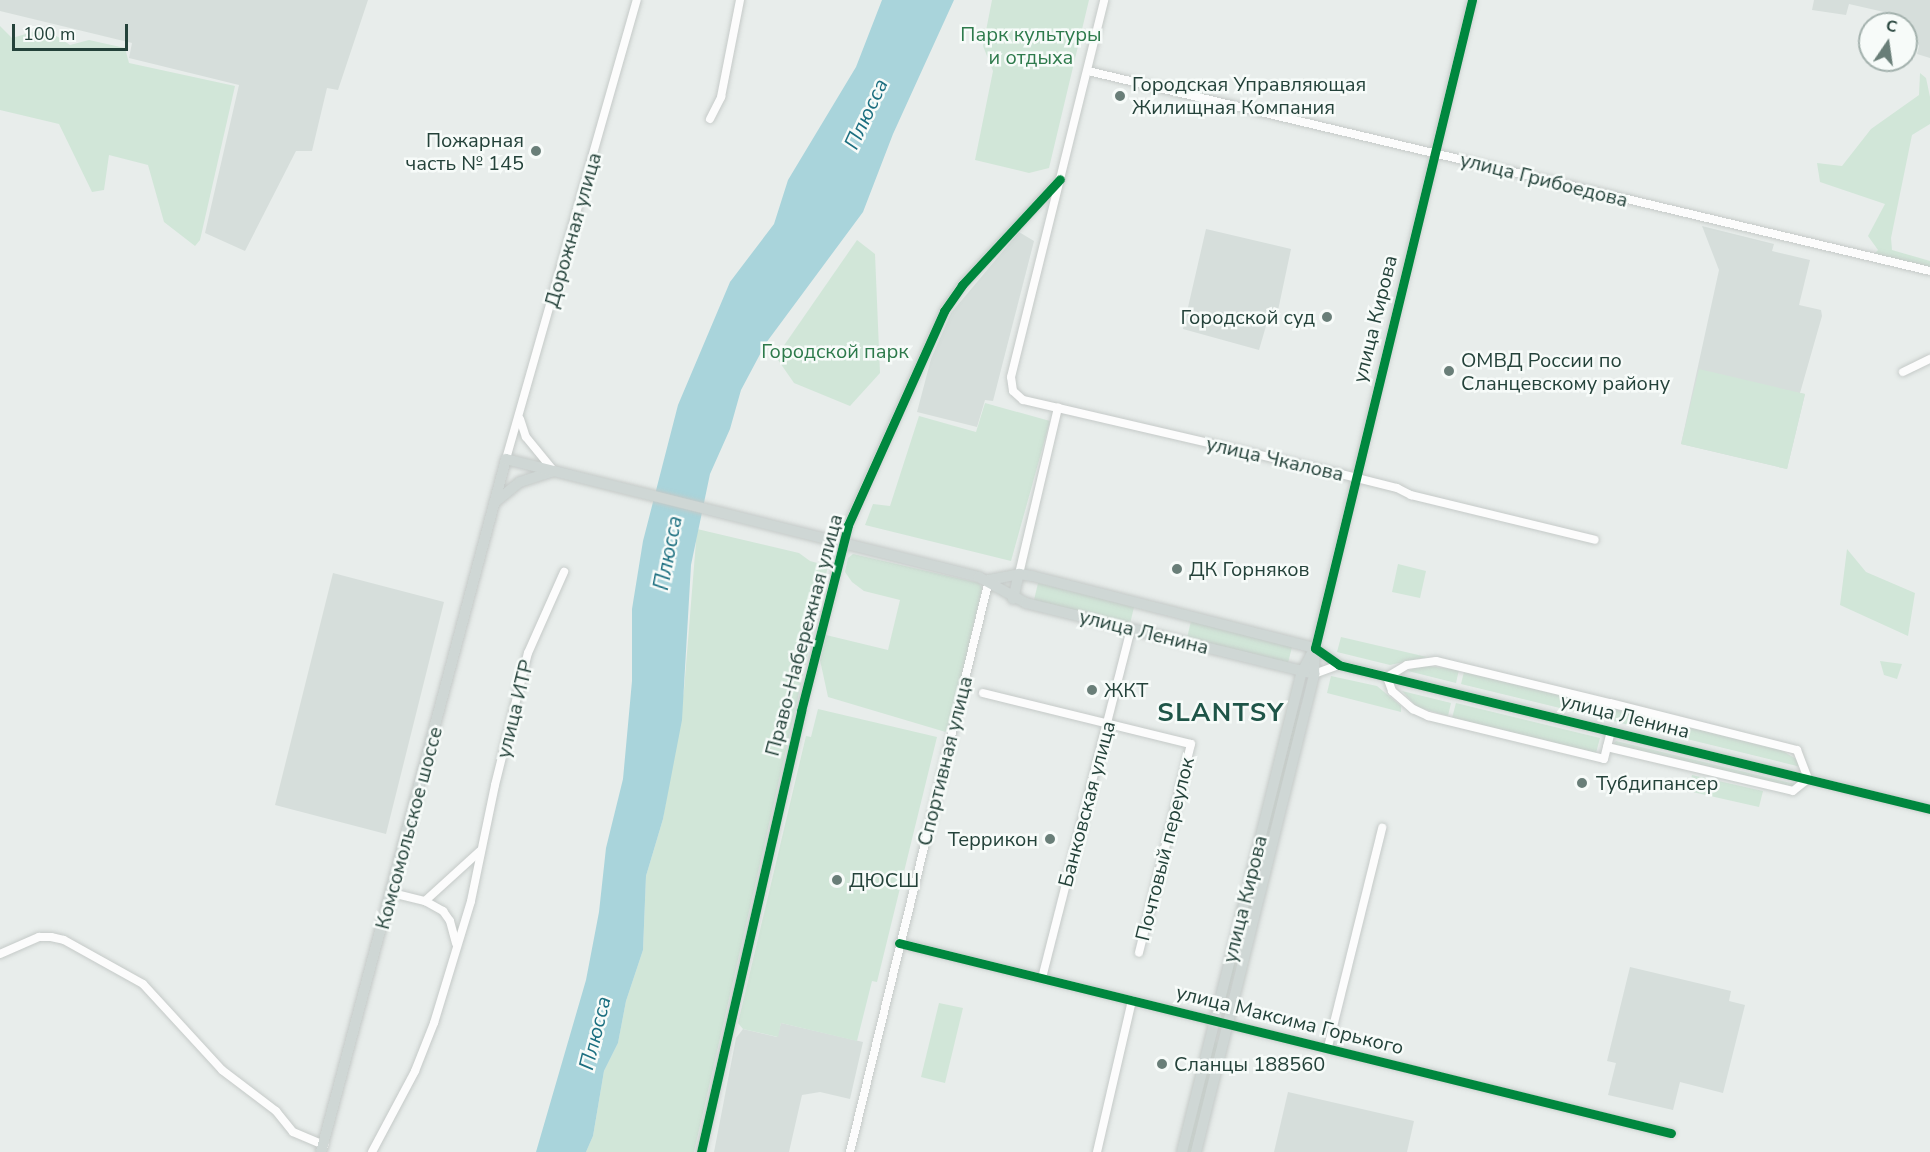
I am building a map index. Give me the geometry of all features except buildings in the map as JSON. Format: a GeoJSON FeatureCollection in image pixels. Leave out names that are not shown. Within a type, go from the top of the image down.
{"type":"FeatureCollection","features":[{"type":"Feature","properties":{"kind":"main road"},"geometry":{"type":"LineString","coordinates":[[506,459],[553,471]]}},
{"type":"Feature","properties":{"kind":"main road","name":"Комсомольское шоссе"},"geometry":{"type":"LineString","coordinates":[[323,1148],[506,459]]}},
{"type":"Feature","properties":{"kind":"main road","name":"улица Ленина"},"geometry":{"type":"LineString","coordinates":[[553,471],[726,517],[989,580],[1019,574],[1315,648]]}},
{"type":"Feature","properties":{"kind":"main road"},"geometry":{"type":"LineString","coordinates":[[494,503],[520,482],[553,471]]}},
{"type":"Feature","properties":{"kind":"main road"},"geometry":{"type":"LineString","coordinates":[[1013,599],[1019,574]]}},
{"type":"Feature","properties":{"kind":"main road","name":"улица Ленина"},"geometry":{"type":"LineString","coordinates":[[989,580],[1013,599],[1314,674]]}},
{"type":"Feature","properties":{"kind":"main road","name":"улица Кирова"},"geometry":{"type":"LineString","coordinates":[[1182,1152],[1302,672],[1315,648]]}},
{"type":"Feature","properties":{"kind":"main road","name":"улица Кирова"},"geometry":{"type":"LineString","coordinates":[[1197,1152],[1314,674],[1315,648]]}},
{"type":"Feature","properties":{"kind":"street","name":"Дорожная улица"},"geometry":{"type":"LineString","coordinates":[[506,459],[637,0]]}},
{"type":"Feature","properties":{"kind":"street"},"geometry":{"type":"LineString","coordinates":[[710,119],[721,97],[740,0]]}},
{"type":"Feature","properties":{"kind":"street","name":"улица Чкалова"},"geometry":{"type":"LineString","coordinates":[[1104,0],[1011,377],[1013,391],[1023,400],[1397,488],[1411,495],[1595,540]]}},
{"type":"Feature","properties":{"kind":"street","name":"улица Кирова"},"geometry":{"type":"LineString","coordinates":[[1315,648],[1472,0]]}},
{"type":"Feature","properties":{"kind":"street","name":"улица Грибоедова"},"geometry":{"type":"LineString","coordinates":[[1088,71],[1930,271]]}},
{"type":"Feature","properties":{"kind":"street","name":"Право-Набережная улица"},"geometry":{"type":"LineString","coordinates":[[701,1152],[801,711],[843,545],[944,311],[962,285],[1060,179]]}},
{"type":"Feature","properties":{"kind":"street"},"geometry":{"type":"LineString","coordinates":[[1903,372],[1930,359]]}},
{"type":"Feature","properties":{"kind":"street"},"geometry":{"type":"LineString","coordinates":[[1019,574],[1058,408]]}},
{"type":"Feature","properties":{"kind":"street"},"geometry":{"type":"LineString","coordinates":[[520,414],[526,437],[553,471]]}},
{"type":"Feature","properties":{"kind":"street","name":"улица ИТР"},"geometry":{"type":"LineString","coordinates":[[372,1152],[415,1071],[471,901],[480,851],[528,653],[564,572]]}},
{"type":"Feature","properties":{"kind":"street","name":"Спортивная улица"},"geometry":{"type":"LineString","coordinates":[[850,1152],[989,580]]}},
{"type":"Feature","properties":{"kind":"street","name":"Банковская улица"},"geometry":{"type":"LineString","coordinates":[[1042,978],[1131,629]]}},
{"type":"Feature","properties":{"kind":"street","name":"улица Ленина"},"geometry":{"type":"LineString","coordinates":[[1315,648],[1339,664],[1387,677],[1930,809]]}},
{"type":"Feature","properties":{"kind":"street"},"geometry":{"type":"LineString","coordinates":[[1607,747],[1793,791],[1809,779],[1797,750],[1594,699],[1436,661],[1407,665],[1387,677],[1392,691],[1413,710],[1428,716],[1604,759],[1607,747],[1611,731]]}},
{"type":"Feature","properties":{"kind":"street"},"geometry":{"type":"LineString","coordinates":[[1314,674],[1339,664]]}},
{"type":"Feature","properties":{"kind":"street"},"geometry":{"type":"LineString","coordinates":[[983,693],[1108,723]]}},
{"type":"Feature","properties":{"kind":"street","name":"Почтовый переулок"},"geometry":{"type":"LineString","coordinates":[[1108,723],[1191,744],[1139,953]]}},
{"type":"Feature","properties":{"kind":"street"},"geometry":{"type":"LineString","coordinates":[[1328,1047],[1382,828]]}},
{"type":"Feature","properties":{"kind":"street"},"geometry":{"type":"LineString","coordinates":[[424,901],[480,851]]}},
{"type":"Feature","properties":{"kind":"street"},"geometry":{"type":"LineString","coordinates":[[392,893],[424,901],[450,921],[456,947]]}},
{"type":"Feature","properties":{"kind":"street"},"geometry":{"type":"LineString","coordinates":[[0,954],[39,938],[51,937],[64,940],[142,984],[222,1070],[276,1111],[293,1132],[323,1148]]}},
{"type":"Feature","properties":{"kind":"street","name":"улица Максима Горького"},"geometry":{"type":"LineString","coordinates":[[899,944],[1328,1047],[1671,1133]]}},
{"type":"Feature","properties":{"kind":"street"},"geometry":{"type":"LineString","coordinates":[[1097,1152],[1132,1000]]}},
{"type":"Feature","properties":{"kind":"shaded area"},"geometry":{"type":"Polygon","coordinates":[[[0,0],[368,0],[338,90],[327,88],[312,151],[296,151],[245,251],[205,233],[239,85],[129,58],[132,43],[0,11],[0,0]]]}},
{"type":"Feature","properties":{"kind":"shaded area"},"geometry":{"type":"Polygon","coordinates":[[[1814,0],[1930,0],[1930,58],[1918,54],[1918,12],[1884,12],[1849,4],[1846,15],[1812,10],[1814,0]]]}},
{"type":"Feature","properties":{"kind":"shaded area"},"geometry":{"type":"Polygon","coordinates":[[[1702,226],[1774,244],[1772,251],[1810,260],[1799,305],[1821,310],[1822,316],[1800,393],[1805,394],[1787,469],[1681,444],[1719,270],[1702,226]]]}},
{"type":"Feature","properties":{"kind":"shaded area"},"geometry":{"type":"Polygon","coordinates":[[[1206,229],[1291,249],[1276,320],[1268,319],[1259,350],[1183,329],[1206,229]]]}},
{"type":"Feature","properties":{"kind":"shaded area"},"geometry":{"type":"Polygon","coordinates":[[[1019,232],[1034,241],[993,401],[985,400],[977,427],[917,412],[931,359],[951,313],[1019,232]]]}},
{"type":"Feature","properties":{"kind":"shaded area"},"geometry":{"type":"Polygon","coordinates":[[[333,573],[444,602],[386,834],[275,805],[333,573]]]}},
{"type":"Feature","properties":{"kind":"shaded area"},"geometry":{"type":"Polygon","coordinates":[[[1630,967],[1731,991],[1729,1001],[1745,1005],[1723,1093],[1680,1082],[1673,1110],[1608,1095],[1616,1063],[1607,1061],[1630,967]]]}},
{"type":"Feature","properties":{"kind":"shaded area"},"geometry":{"type":"Polygon","coordinates":[[[781,1023],[863,1042],[850,1099],[820,1092],[802,1095],[789,1152],[714,1152],[736,1038],[743,1029],[777,1037],[781,1023]]]}},
{"type":"Feature","properties":{"kind":"shaded area"},"geometry":{"type":"Polygon","coordinates":[[[1288,1092],[1414,1121],[1407,1152],[1274,1152],[1288,1092]]]}},
{"type":"Feature","properties":{"kind":"green space","name":"Парк культуры и отдыха"},"geometry":{"type":"Polygon","coordinates":[[[992,0],[1089,0],[1049,168],[1029,173],[975,160],[993,71],[983,46],[992,0]]]}},
{"type":"Feature","properties":{"kind":"green space"},"geometry":{"type":"Polygon","coordinates":[[[0,26],[12,38],[36,31],[55,35],[70,45],[89,40],[125,48],[129,63],[235,86],[200,240],[195,246],[164,222],[148,165],[109,155],[104,190],[92,192],[59,124],[0,110],[0,26]]]}},
{"type":"Feature","properties":{"kind":"green space"},"geometry":{"type":"Polygon","coordinates":[[[1920,73],[1926,78],[1930,97],[1930,124],[1912,135],[1891,238],[1892,250],[1930,261],[1930,267],[1874,254],[1878,250],[1868,236],[1885,204],[1820,182],[1817,163],[1842,166],[1871,129],[1919,95],[1920,73]]]}},
{"type":"Feature","properties":{"kind":"green space","name":"Городской парк"},"geometry":{"type":"Polygon","coordinates":[[[857,240],[875,254],[880,373],[850,406],[794,383],[776,357],[857,240]]]}},
{"type":"Feature","properties":{"kind":"green space"},"geometry":{"type":"Polygon","coordinates":[[[1699,369],[1805,394],[1787,469],[1681,444],[1699,369]]]}},
{"type":"Feature","properties":{"kind":"green space"},"geometry":{"type":"Polygon","coordinates":[[[985,403],[1050,421],[1011,561],[865,525],[873,504],[890,506],[919,416],[976,432],[985,403]]]}},
{"type":"Feature","properties":{"kind":"green space"},"geometry":{"type":"Polygon","coordinates":[[[697,529],[799,553],[810,561],[828,566],[694,1152],[586,1152],[593,1136],[604,1071],[618,1043],[626,1001],[643,950],[646,876],[663,819],[684,690],[697,529]]]}},
{"type":"Feature","properties":{"kind":"green space"},"geometry":{"type":"Polygon","coordinates":[[[1847,549],[1866,572],[1915,593],[1908,636],[1840,605],[1847,549]]]}},
{"type":"Feature","properties":{"kind":"green space"},"geometry":{"type":"Polygon","coordinates":[[[853,554],[979,583],[982,588],[949,733],[828,697],[820,660],[826,635],[888,650],[900,600],[864,591],[852,582],[845,572],[848,558],[853,554]]]}},
{"type":"Feature","properties":{"kind":"green space"},"geometry":{"type":"Polygon","coordinates":[[[1398,564],[1426,571],[1420,598],[1392,592],[1398,564]]]}},
{"type":"Feature","properties":{"kind":"green space"},"geometry":{"type":"Polygon","coordinates":[[[1038,583],[1134,607],[1130,624],[1034,600],[1038,583]]]}},
{"type":"Feature","properties":{"kind":"green space"},"geometry":{"type":"Polygon","coordinates":[[[1191,621],[1292,647],[1288,663],[1187,638],[1191,621]]]}},
{"type":"Feature","properties":{"kind":"green space"},"geometry":{"type":"Polygon","coordinates":[[[1341,637],[1427,657],[1390,665],[1337,652],[1341,637]]]}},
{"type":"Feature","properties":{"kind":"green space"},"geometry":{"type":"Polygon","coordinates":[[[1880,661],[1902,664],[1897,679],[1884,675],[1880,661]]]}},
{"type":"Feature","properties":{"kind":"green space"},"geometry":{"type":"Polygon","coordinates":[[[1420,665],[1459,670],[1456,683],[1408,671],[1420,665]]]}},
{"type":"Feature","properties":{"kind":"green space"},"geometry":{"type":"Polygon","coordinates":[[[1464,672],[1608,707],[1605,719],[1461,684],[1464,672]]]}},
{"type":"Feature","properties":{"kind":"green space"},"geometry":{"type":"Polygon","coordinates":[[[1331,676],[1377,686],[1401,706],[1401,712],[1327,693],[1331,676]]]}},
{"type":"Feature","properties":{"kind":"green space"},"geometry":{"type":"Polygon","coordinates":[[[1402,691],[1451,703],[1448,716],[1417,707],[1402,691]]]}},
{"type":"Feature","properties":{"kind":"green space"},"geometry":{"type":"Polygon","coordinates":[[[1456,703],[1600,738],[1596,753],[1452,718],[1456,703]]]}},
{"type":"Feature","properties":{"kind":"green space"},"geometry":{"type":"Polygon","coordinates":[[[1611,708],[1781,750],[1798,760],[1801,767],[1609,720],[1611,708]]]}},
{"type":"Feature","properties":{"kind":"green space","name":"ДЮСШ"},"geometry":{"type":"Polygon","coordinates":[[[818,709],[937,737],[877,982],[872,981],[857,1041],[781,1023],[778,1037],[743,1029],[738,1023],[806,736],[811,737],[818,709]]]}},
{"type":"Feature","properties":{"kind":"green space"},"geometry":{"type":"Polygon","coordinates":[[[1297,709],[1301,710],[1224,1011],[1222,1009],[1297,709]]]}},
{"type":"Feature","properties":{"kind":"green space"},"geometry":{"type":"Polygon","coordinates":[[[1616,741],[1795,784],[1795,788],[1612,745],[1616,741]]]}},
{"type":"Feature","properties":{"kind":"green space"},"geometry":{"type":"Polygon","coordinates":[[[1692,775],[1763,791],[1759,807],[1688,791],[1692,775]]]}},
{"type":"Feature","properties":{"kind":"green space"},"geometry":{"type":"Polygon","coordinates":[[[939,1003],[963,1008],[945,1083],[921,1077],[939,1003]]]}},
{"type":"Feature","properties":{"kind":"green space"},"geometry":{"type":"Polygon","coordinates":[[[1214,1041],[1218,1043],[1192,1152],[1185,1152],[1214,1041]]]}},
{"type":"Feature","properties":{"kind":"water","name":"Плюсса"},"geometry":{"type":"Polygon","coordinates":[[[882,0],[954,0],[893,134],[863,212],[766,343],[741,390],[730,429],[710,474],[691,565],[682,720],[663,819],[646,876],[643,950],[626,1001],[618,1043],[604,1071],[593,1136],[586,1152],[536,1152],[586,980],[599,912],[606,848],[623,779],[632,681],[632,609],[643,541],[678,405],[730,282],[774,224],[788,180],[856,67],[882,0]]]}},
{"type":"Feature","properties":{"kind":"cycle path"},"geometry":{"type":"LineString","coordinates":[[1472,0],[1315,648],[1339,665],[1930,809]]}},
{"type":"Feature","properties":{"kind":"cycle path"},"geometry":{"type":"LineString","coordinates":[[701,1152],[801,711],[848,525],[944,311],[962,285],[1060,179]]}},
{"type":"Feature","properties":{"kind":"cycle path"},"geometry":{"type":"LineString","coordinates":[[899,943],[1671,1133]]}},
{"type":"Feature","properties":{"kind":"place","name":"Городская Управляющая Жилищная Компания"},"geometry":{"type":"Point","coordinates":[1120,96]}},
{"type":"Feature","properties":{"kind":"place","name":"Пожарная часть № 145"},"geometry":{"type":"Point","coordinates":[536,151]}},
{"type":"Feature","properties":{"kind":"place","name":"Городской суд"},"geometry":{"type":"Point","coordinates":[1327,317]}},
{"type":"Feature","properties":{"kind":"place","name":"ОМВД России по Сланцевскому району"},"geometry":{"type":"Point","coordinates":[1449,371]}},
{"type":"Feature","properties":{"kind":"place","name":"ДК Горняков"},"geometry":{"type":"Point","coordinates":[1177,569]}},
{"type":"Feature","properties":{"kind":"place","name":"ЖКТ"},"geometry":{"type":"Point","coordinates":[1092,690]}},
{"type":"Feature","properties":{"kind":"place","name":"Тубдипансер"},"geometry":{"type":"Point","coordinates":[1582,783]}},
{"type":"Feature","properties":{"kind":"place","name":"Террикон"},"geometry":{"type":"Point","coordinates":[1050,839]}},
{"type":"Feature","properties":{"kind":"place","name":"ДЮСШ"},"geometry":{"type":"Point","coordinates":[837,880]}},
{"type":"Feature","properties":{"kind":"place","name":"Сланцы 188560"},"geometry":{"type":"Point","coordinates":[1162,1064]}},
{"type":"Feature","properties":{"kind":"district","name":"SLANTSY"},"geometry":{"type":"Point","coordinates":[1221,713]}}]}
